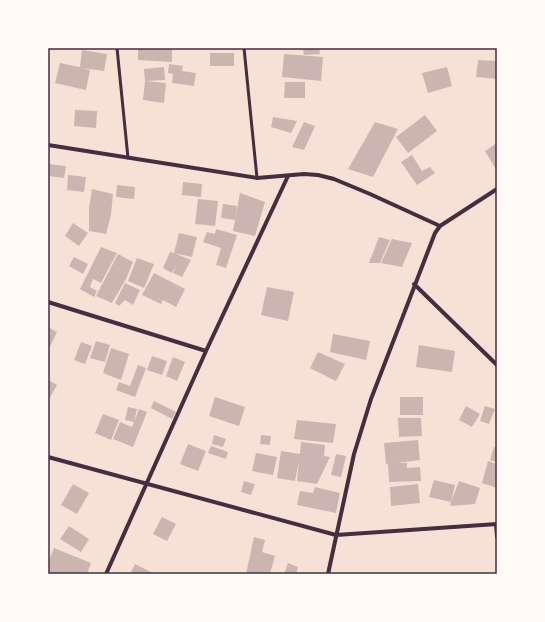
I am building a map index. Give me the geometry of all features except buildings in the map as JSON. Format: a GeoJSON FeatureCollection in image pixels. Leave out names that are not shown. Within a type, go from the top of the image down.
{"type":"FeatureCollection","features":[{"type":"Feature","properties":{"kind":"street"},"geometry":{"type":"LineString","coordinates":[[48,146],[257,178],[304,174],[318,175],[334,179],[440,226]]}},
{"type":"Feature","properties":{"kind":"street"},"geometry":{"type":"LineString","coordinates":[[106,574],[206,351],[288,176]]}},
{"type":"Feature","properties":{"kind":"street"},"geometry":{"type":"LineString","coordinates":[[328,574],[354,454],[369,406],[414,284],[435,233],[440,226],[497,189]]}},
{"type":"Feature","properties":{"kind":"street"},"geometry":{"type":"LineString","coordinates":[[414,284],[497,365]]}},
{"type":"Feature","properties":{"kind":"street"},"geometry":{"type":"LineString","coordinates":[[48,302],[206,351]]}},
{"type":"Feature","properties":{"kind":"street"},"geometry":{"type":"LineString","coordinates":[[48,457],[336,534],[497,524],[497,537]]}},
{"type":"Feature","properties":{"kind":"lane"},"geometry":{"type":"LineString","coordinates":[[117,48],[128,158]]}},
{"type":"Feature","properties":{"kind":"lane"},"geometry":{"type":"LineString","coordinates":[[244,48],[257,178]]}}]}
